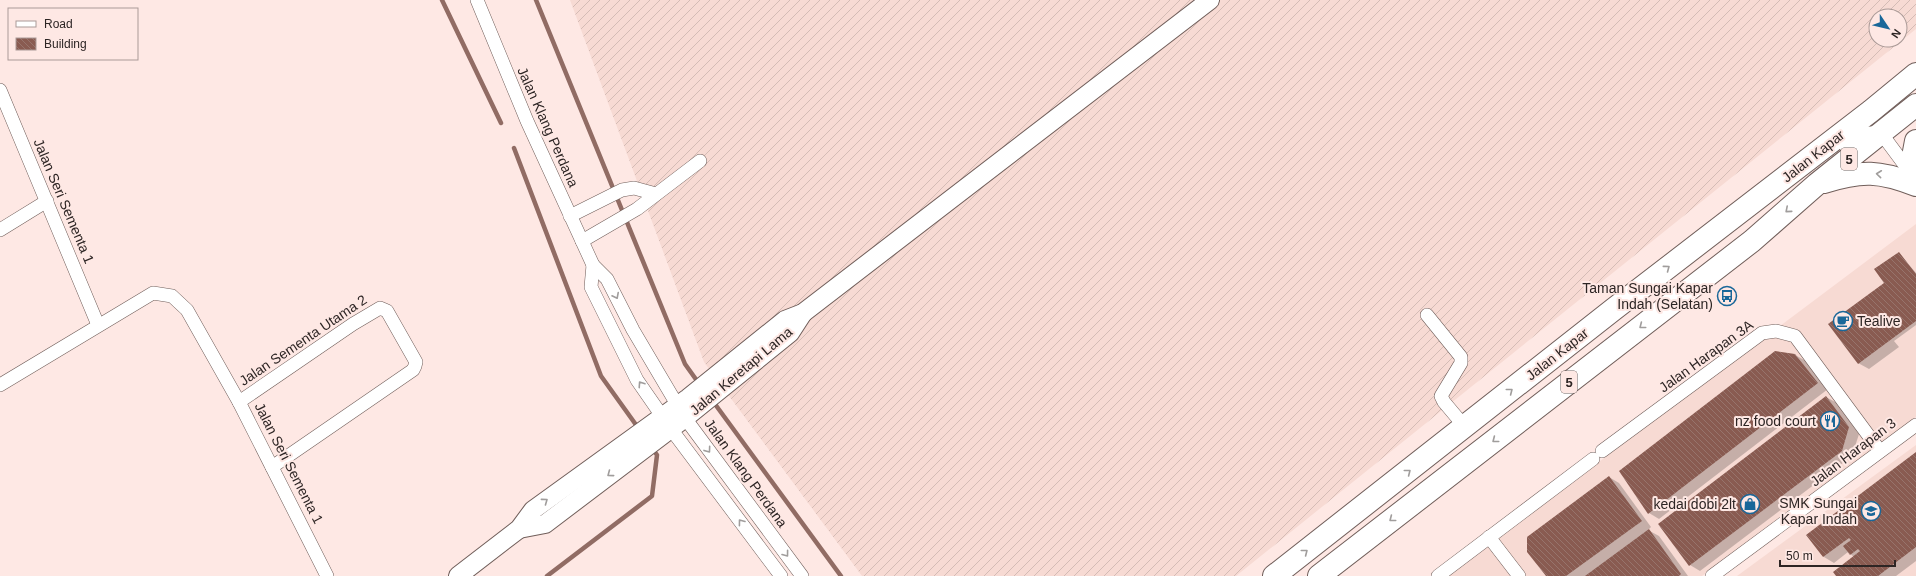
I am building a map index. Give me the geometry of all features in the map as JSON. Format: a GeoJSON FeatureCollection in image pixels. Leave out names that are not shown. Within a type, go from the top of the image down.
{"type":"FeatureCollection","features":[{"type":"Feature","properties":{"kind":"highway","name":"Jalan Kapar"},"geometry":{"type":"LineString","coordinates":[[1274,576],[1614,309],[1871,111],[1916,74]]}},
{"type":"Feature","properties":{"kind":"highway","name":"Jalan Kapar"},"geometry":{"type":"LineString","coordinates":[[1319,576],[1752,241],[1817,184],[1916,105]]}},
{"type":"Feature","properties":{"kind":"highway"},"geometry":{"type":"LineString","coordinates":[[1817,184],[1841,176],[1860,173],[1881,174],[1916,181],[1913,157],[1916,141]]}},
{"type":"Feature","properties":{"kind":"street","name":"Jalan Klang Perdana"},"geometry":{"type":"LineString","coordinates":[[477,0],[527,121],[593,265],[607,279],[633,330],[688,407],[802,576]]}},
{"type":"Feature","properties":{"kind":"street","name":"Jalan Keretapi Lama"},"geometry":{"type":"LineString","coordinates":[[458,576],[518,529],[544,524],[636,445],[688,407],[720,380],[785,320],[803,313],[1210,0]]}},
{"type":"Feature","properties":{"kind":"street"},"geometry":{"type":"LineString","coordinates":[[1916,78],[1894,99],[1885,114],[1881,133],[1916,181]]}},
{"type":"Feature","properties":{"kind":"street","name":"Jalan Seri Sementa 1"},"geometry":{"type":"LineString","coordinates":[[0,90],[98,325]]}},
{"type":"Feature","properties":{"kind":"street"},"geometry":{"type":"LineString","coordinates":[[1747,207],[1777,195],[1855,136],[1866,132],[1881,133]]}},
{"type":"Feature","properties":{"kind":"street"},"geometry":{"type":"LineString","coordinates":[[582,241],[631,212],[700,161]]}},
{"type":"Feature","properties":{"kind":"street"},"geometry":{"type":"LineString","coordinates":[[570,216],[622,190],[634,188],[656,194]]}},
{"type":"Feature","properties":{"kind":"street"},"geometry":{"type":"LineString","coordinates":[[0,230],[47,201]]}},
{"type":"Feature","properties":{"kind":"street","name":"Jalan Klang Perdana"},"geometry":{"type":"LineString","coordinates":[[593,265],[591,287],[661,427],[781,576]]}},
{"type":"Feature","properties":{"kind":"street","name":"Jalan Seri Sementa 1"},"geometry":{"type":"LineString","coordinates":[[0,385],[153,293],[172,296],[187,310],[239,402],[327,576]]}},
{"type":"Feature","properties":{"kind":"street","name":"Jalan Sementa Utama 2"},"geometry":{"type":"LineString","coordinates":[[239,402],[353,324],[380,308],[387,311],[416,362],[412,370],[272,467]]}},
{"type":"Feature","properties":{"kind":"street"},"geometry":{"type":"LineString","coordinates":[[1427,315],[1461,357],[1460,363],[1441,396],[1444,402],[1465,427]]}},
{"type":"Feature","properties":{"kind":"street","name":"Jalan Harapan 3A"},"geometry":{"type":"LineString","coordinates":[[1438,576],[1762,333],[1776,331],[1794,336],[1880,451]]}},
{"type":"Feature","properties":{"kind":"street","name":"Jalan Harapan 3"},"geometry":{"type":"LineString","coordinates":[[1712,576],[1916,425]]}},
{"type":"Feature","properties":{"kind":"street"},"geometry":{"type":"LineString","coordinates":[[1489,537],[1519,576]]}},
{"type":"Feature","properties":{"kind":"shaded area"},"geometry":{"type":"Polygon","coordinates":[[[570,0],[1916,0],[1916,29],[1908,35],[1908,8],[1868,8],[1868,48],[1892,48],[1236,576],[862,576],[704,362],[570,0]]]}},
{"type":"Feature","properties":{"kind":"shaded area"},"geometry":{"type":"Polygon","coordinates":[[[1916,224],[1916,417],[1702,576],[1447,576],[1916,224]]]}},
{"type":"Feature","properties":{"kind":"shaded area","name":"SMK Sungai Kapar Indah"},"geometry":{"type":"Polygon","coordinates":[[[1916,445],[1916,576],[1737,576],[1916,445]]]}},
{"type":"Feature","properties":{"kind":"building"},"geometry":{"type":"Polygon","coordinates":[[[1899,252],[1916,274],[1916,321],[1858,364],[1828,324],[1884,283],[1874,269],[1899,252]]]}},
{"type":"Feature","properties":{"kind":"building"},"geometry":{"type":"Polygon","coordinates":[[[1775,351],[1795,354],[1818,383],[1648,514],[1619,471],[1775,351]]]}},
{"type":"Feature","properties":{"kind":"building"},"geometry":{"type":"Polygon","coordinates":[[[1826,396],[1849,427],[1842,451],[1689,566],[1658,524],[1826,396]]]}},
{"type":"Feature","properties":{"kind":"building","name":"SMK Sungai Kapar Indah"},"geometry":{"type":"Polygon","coordinates":[[[1916,452],[1916,547],[1878,576],[1836,576],[1833,572],[1860,551],[1858,549],[1850,555],[1843,546],[1851,540],[1849,538],[1823,557],[1806,535],[1916,452]]]}},
{"type":"Feature","properties":{"kind":"building"},"geometry":{"type":"Polygon","coordinates":[[[1609,476],[1642,521],[1566,576],[1546,576],[1527,552],[1527,537],[1609,476]]]}},
{"type":"Feature","properties":{"kind":"building"},"geometry":{"type":"Polygon","coordinates":[[[1649,529],[1681,574],[1679,576],[1585,576],[1649,529]]]}},
{"type":"Feature","properties":{"kind":"waterway"},"geometry":{"type":"LineString","coordinates":[[442,0],[501,123]]}},
{"type":"Feature","properties":{"kind":"waterway"},"geometry":{"type":"LineString","coordinates":[[536,0],[685,364],[700,385]]}},
{"type":"Feature","properties":{"kind":"waterway"},"geometry":{"type":"LineString","coordinates":[[514,148],[601,376],[639,429]]}},
{"type":"Feature","properties":{"kind":"waterway"},"geometry":{"type":"LineString","coordinates":[[712,400],[841,576]]}},
{"type":"Feature","properties":{"kind":"waterway"},"geometry":{"type":"LineString","coordinates":[[547,576],[652,496],[657,455],[652,448]]}},
{"type":"Feature","properties":{"kind":"place","name":"Taman Sungai Kapar Indah (Selatan)"},"geometry":{"type":"Point","coordinates":[1727,296]}},
{"type":"Feature","properties":{"kind":"place","name":"Tealive"},"geometry":{"type":"Point","coordinates":[1843,321]}},
{"type":"Feature","properties":{"kind":"place","name":"nz food court"},"geometry":{"type":"Point","coordinates":[1830,421]}},
{"type":"Feature","properties":{"kind":"place","name":"kedai dobi 2lt"},"geometry":{"type":"Point","coordinates":[1750,504]}},
{"type":"Feature","properties":{"kind":"place","name":"SMK Sungai Kapar Indah"},"geometry":{"type":"Point","coordinates":[1871,511]}}]}
